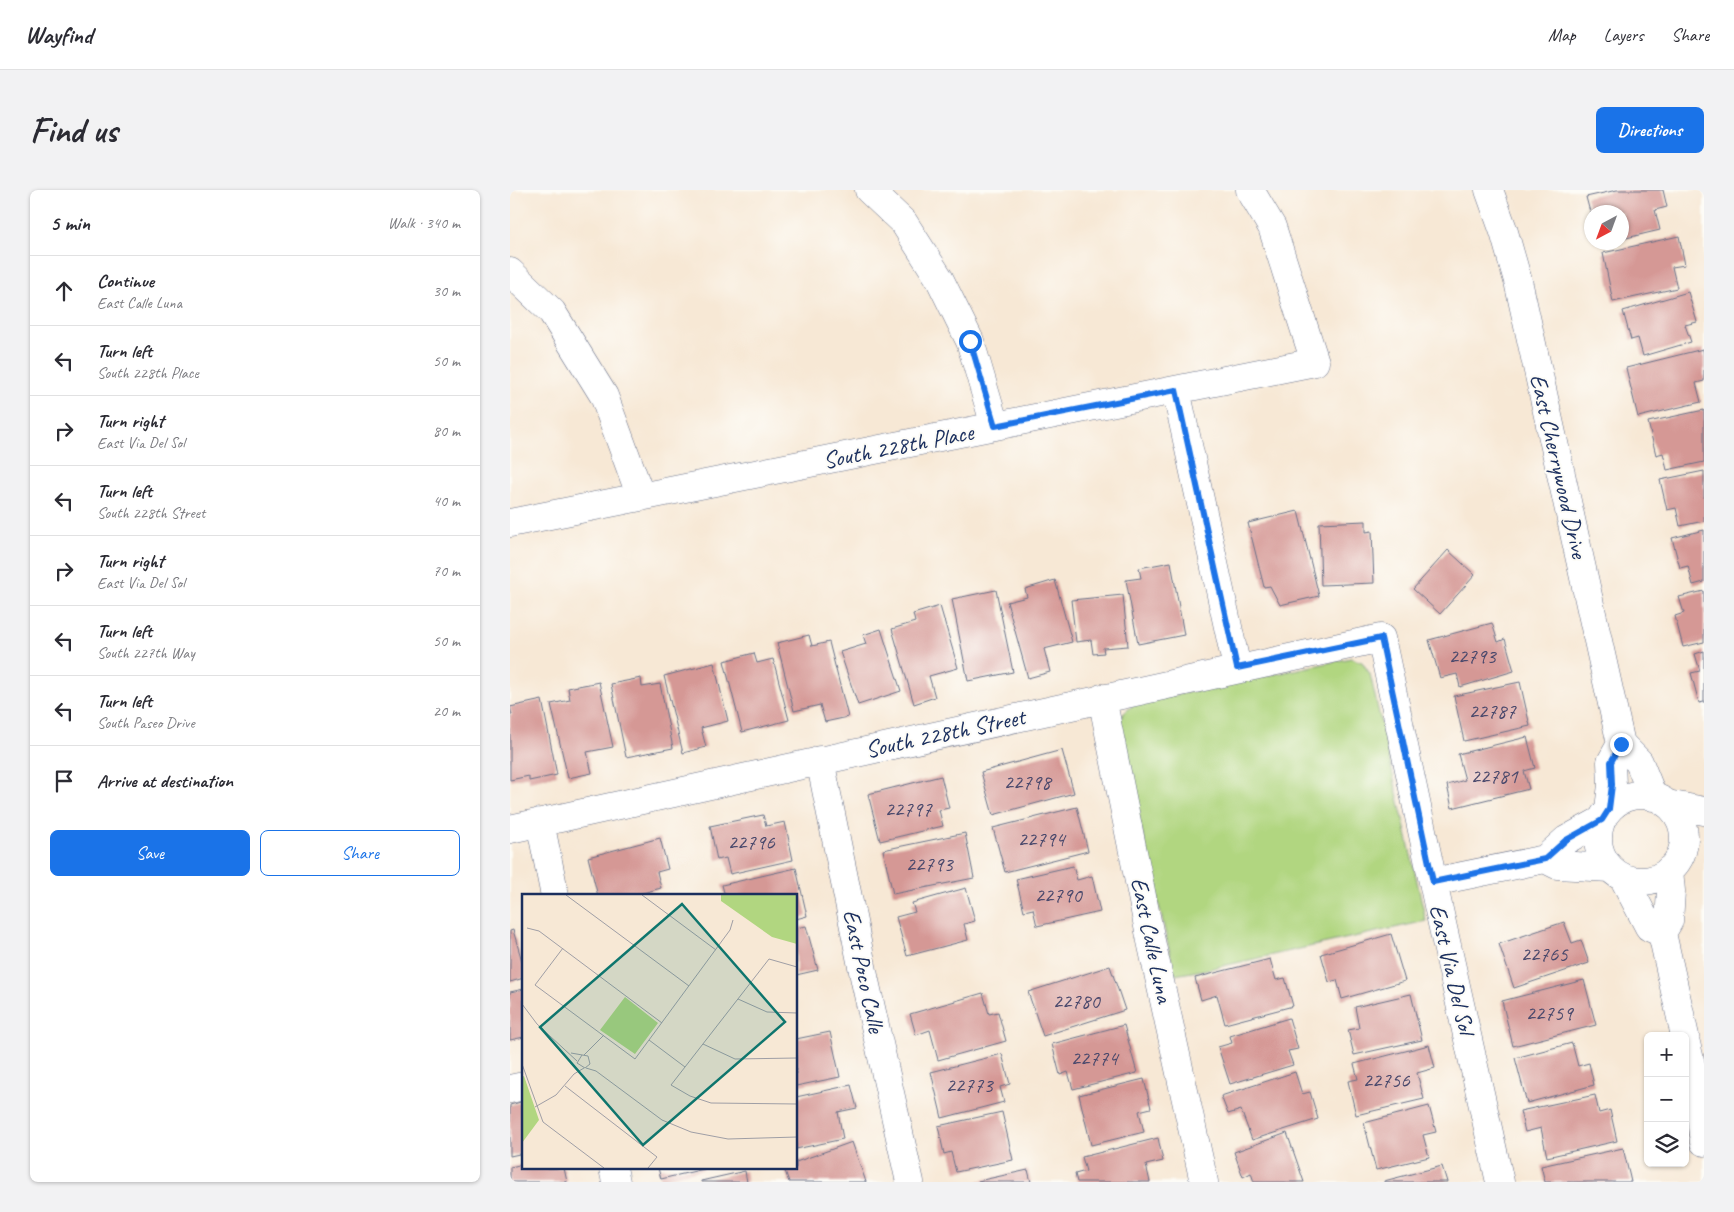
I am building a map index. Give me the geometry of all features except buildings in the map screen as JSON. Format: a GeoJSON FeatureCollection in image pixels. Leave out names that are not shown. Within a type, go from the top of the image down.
{"type":"FeatureCollection","features":[{"type":"Feature","properties":{"kind":"street"},"geometry":{"type":"LineString","coordinates":[[869,190],[904,224],[939,278],[970,341],[995,426]]}},
{"type":"Feature","properties":{"kind":"street","name":"South 228th Place"},"geometry":{"type":"LineString","coordinates":[[510,523],[1315,362],[1272,227],[1250,190]]}},
{"type":"Feature","properties":{"kind":"street","name":"East Cherrywood Drive"},"geometry":{"type":"LineString","coordinates":[[1489,190],[1504,232],[1518,281],[1621,744]]}},
{"type":"Feature","properties":{"kind":"street"},"geometry":{"type":"LineString","coordinates":[[510,272],[552,312],[604,396],[641,497]]}},
{"type":"Feature","properties":{"kind":"street"},"geometry":{"type":"LineString","coordinates":[[1176,390],[1237,668]]}},
{"type":"Feature","properties":{"kind":"street","name":"South 228th Street"},"geometry":{"type":"LineString","coordinates":[[510,829],[1237,668],[1381,638]]}},
{"type":"Feature","properties":{"kind":"street","name":"East Via Del Sol"},"geometry":{"type":"LineString","coordinates":[[1381,638],[1500,1182]]}},
{"type":"Feature","properties":{"kind":"street","name":"East Calle Luna"},"geometry":{"type":"LineString","coordinates":[[1102,698],[1151,941],[1204,1182]]}},
{"type":"Feature","properties":{"kind":"street"},"geometry":{"type":"LineString","coordinates":[[1662,933],[1649,927],[1616,873],[1602,858],[1598,845],[1598,832],[1605,814],[1612,785],[1611,762],[1621,744],[1639,762],[1660,801],[1675,812],[1683,831],[1685,855],[1671,891],[1669,921],[1662,933],[1684,1032]]}},
{"type":"Feature","properties":{"kind":"street","name":"East Poco Calle"},"geometry":{"type":"LineString","coordinates":[[820,760],[910,1182]]}},
{"type":"Feature","properties":{"kind":"street"},"geometry":{"type":"LineString","coordinates":[[1433,882],[1545,859],[1566,840],[1605,814],[1618,801],[1630,796],[1641,795],[1704,811]]}},
{"type":"Feature","properties":{"kind":"street"},"geometry":{"type":"LineString","coordinates":[[540,822],[555,894]]}},
{"type":"Feature","properties":{"kind":"street"},"geometry":{"type":"LineString","coordinates":[[1545,859],[1557,865],[1616,873],[1635,881],[1659,877],[1685,855]]}},
{"type":"Feature","properties":{"kind":"street"},"geometry":{"type":"LineString","coordinates":[[1689,1055],[1697,1090],[1704,1142]]}},
{"type":"Feature","properties":{"kind":"green space"},"geometry":{"type":"Polygon","coordinates":[[[1351,658],[1362,662],[1370,674],[1426,921],[1175,975],[1118,727],[1123,714],[1134,704],[1351,658]]]}},
{"type":"Feature","properties":{"kind":"route"},"geometry":{"type":"LineString","coordinates":[[970,341],[995,426],[1176,390],[1237,668],[1381,638],[1433,882],[1545,859],[1566,840],[1602,820],[1609,809],[1612,785],[1611,762],[1621,744]]}}]}
